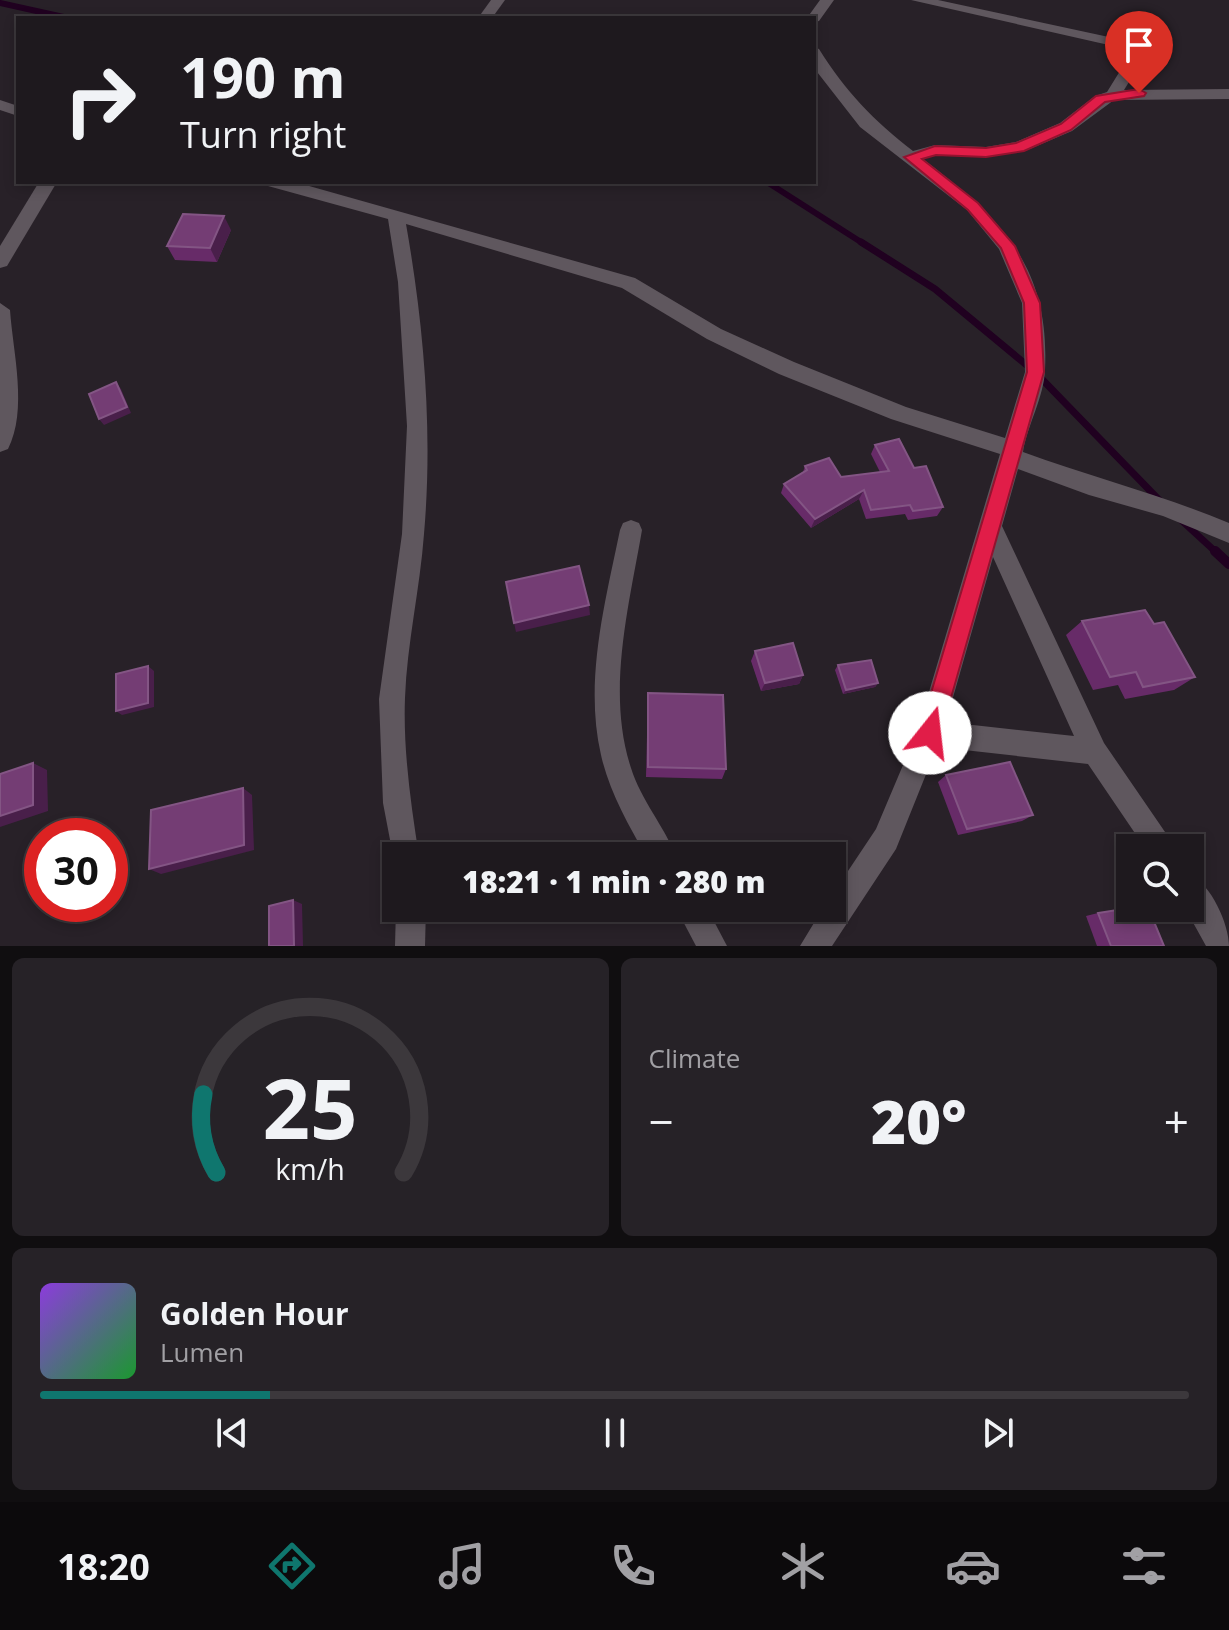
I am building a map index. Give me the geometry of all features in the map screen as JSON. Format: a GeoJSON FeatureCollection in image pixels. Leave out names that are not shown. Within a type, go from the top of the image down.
{"type":"FeatureCollection","features":[{"type":"Feature","properties":{"kind":"street"},"geometry":{"type":"LineString","coordinates":[[918,0],[1127,45],[1136,58],[1113,95]]}},
{"type":"Feature","properties":{"kind":"street"},"geometry":{"type":"LineString","coordinates":[[815,946],[886,839],[930,733],[1035,372],[1032,303],[1007,246],[973,206],[866,123],[816,56]]}},
{"type":"Feature","properties":{"kind":"street"},"geometry":{"type":"LineString","coordinates":[[911,157],[935,150],[986,152],[1019,147],[1066,127],[1101,99],[1113,95],[1229,94]]}},
{"type":"Feature","properties":{"kind":"street"},"geometry":{"type":"LineString","coordinates":[[0,261],[47,184]]}},
{"type":"Feature","properties":{"kind":"street"},"geometry":{"type":"LineString","coordinates":[[281,184],[638,287],[711,332],[754,353],[947,431],[1013,453],[1089,486],[1166,507],[1229,533]]}},
{"type":"Feature","properties":{"kind":"street"},"geometry":{"type":"LineString","coordinates":[[396,215],[407,282],[418,426],[413,534],[392,699],[397,803],[403,842]]}},
{"type":"Feature","properties":{"kind":"street"},"geometry":{"type":"LineString","coordinates":[[0,310],[7,414],[0,443]]}},
{"type":"Feature","properties":{"kind":"street"},"geometry":{"type":"LineString","coordinates":[[990,526],[1095,752],[1152,834]]}},
{"type":"Feature","properties":{"kind":"street"},"geometry":{"type":"LineString","coordinates":[[631,530],[611,654],[609,705],[614,755],[633,803],[654,842]]}},
{"type":"Feature","properties":{"kind":"street"},"geometry":{"type":"LineString","coordinates":[[930,733],[1095,752]]}},
{"type":"Feature","properties":{"kind":"street"},"geometry":{"type":"LineString","coordinates":[[1204,914],[1222,946]]}},
{"type":"Feature","properties":{"kind":"street"},"geometry":{"type":"LineString","coordinates":[[410,946],[411,922]]}},
{"type":"Feature","properties":{"kind":"street"},"geometry":{"type":"LineString","coordinates":[[699,922],[712,946]]}},
{"type":"Feature","properties":{"kind":"building"},"geometry":{"type":"Polygon","coordinates":[[[183,214],[224,216],[210,248],[167,246],[183,214]]]}},
{"type":"Feature","properties":{"kind":"building"},"geometry":{"type":"Polygon","coordinates":[[[116,382],[127,407],[99,419],[89,394],[116,382]]]}},
{"type":"Feature","properties":{"kind":"building"},"geometry":{"type":"Polygon","coordinates":[[[899,439],[914,468],[926,466],[943,507],[913,511],[910,505],[871,510],[864,490],[815,519],[784,484],[807,470],[805,466],[829,458],[841,477],[889,471],[875,445],[899,439]]]}},
{"type":"Feature","properties":{"kind":"building"},"geometry":{"type":"Polygon","coordinates":[[[579,566],[589,605],[514,623],[506,582],[579,566]]]}},
{"type":"Feature","properties":{"kind":"building"},"geometry":{"type":"Polygon","coordinates":[[[1145,610],[1154,624],[1164,622],[1195,677],[1143,687],[1136,672],[1110,677],[1082,621],[1145,610]]]}},
{"type":"Feature","properties":{"kind":"building"},"geometry":{"type":"Polygon","coordinates":[[[793,643],[803,675],[765,683],[755,651],[793,643]]]}},
{"type":"Feature","properties":{"kind":"building"},"geometry":{"type":"Polygon","coordinates":[[[871,660],[878,683],[846,690],[838,665],[871,660]]]}},
{"type":"Feature","properties":{"kind":"building"},"geometry":{"type":"Polygon","coordinates":[[[148,666],[148,703],[116,711],[116,674],[148,666]]]}},
{"type":"Feature","properties":{"kind":"building"},"geometry":{"type":"Polygon","coordinates":[[[648,693],[723,695],[726,769],[648,767],[648,693]]]}},
{"type":"Feature","properties":{"kind":"building"},"geometry":{"type":"Polygon","coordinates":[[[1010,762],[1033,815],[967,829],[946,775],[1010,762]]]}},
{"type":"Feature","properties":{"kind":"building"},"geometry":{"type":"Polygon","coordinates":[[[33,763],[33,805],[0,816],[0,774],[33,763]]]}},
{"type":"Feature","properties":{"kind":"building"},"geometry":{"type":"Polygon","coordinates":[[[243,788],[244,845],[149,869],[151,810],[243,788]]]}},
{"type":"Feature","properties":{"kind":"building"},"geometry":{"type":"Polygon","coordinates":[[[293,900],[294,946],[269,946],[269,906],[293,900]]]}},
{"type":"Feature","properties":{"kind":"building"},"geometry":{"type":"Polygon","coordinates":[[[1116,910],[1116,922],[1154,922],[1164,946],[1111,946],[1098,913],[1116,910]]]}},
{"type":"Feature","properties":{"kind":"waterway"},"geometry":{"type":"LineString","coordinates":[[0,3],[59,16]]}},
{"type":"Feature","properties":{"kind":"waterway"},"geometry":{"type":"LineString","coordinates":[[770,184],[864,244]]}},
{"type":"Feature","properties":{"kind":"waterway"},"geometry":{"type":"LineString","coordinates":[[861,242],[935,289],[1035,372],[1162,503]]}},
{"type":"Feature","properties":{"kind":"waterway"},"geometry":{"type":"LineString","coordinates":[[1181,520],[1217,553]]}},
{"type":"Feature","properties":{"kind":"waterway"},"geometry":{"type":"LineString","coordinates":[[1215,551],[1229,564]]}},
{"type":"Feature","properties":{"kind":"route"},"geometry":{"type":"LineString","coordinates":[[930,733],[1035,372],[1032,303],[1007,246],[973,206],[911,157],[935,150],[986,152],[1019,147],[1066,127],[1101,99],[1139,93]]}}]}
